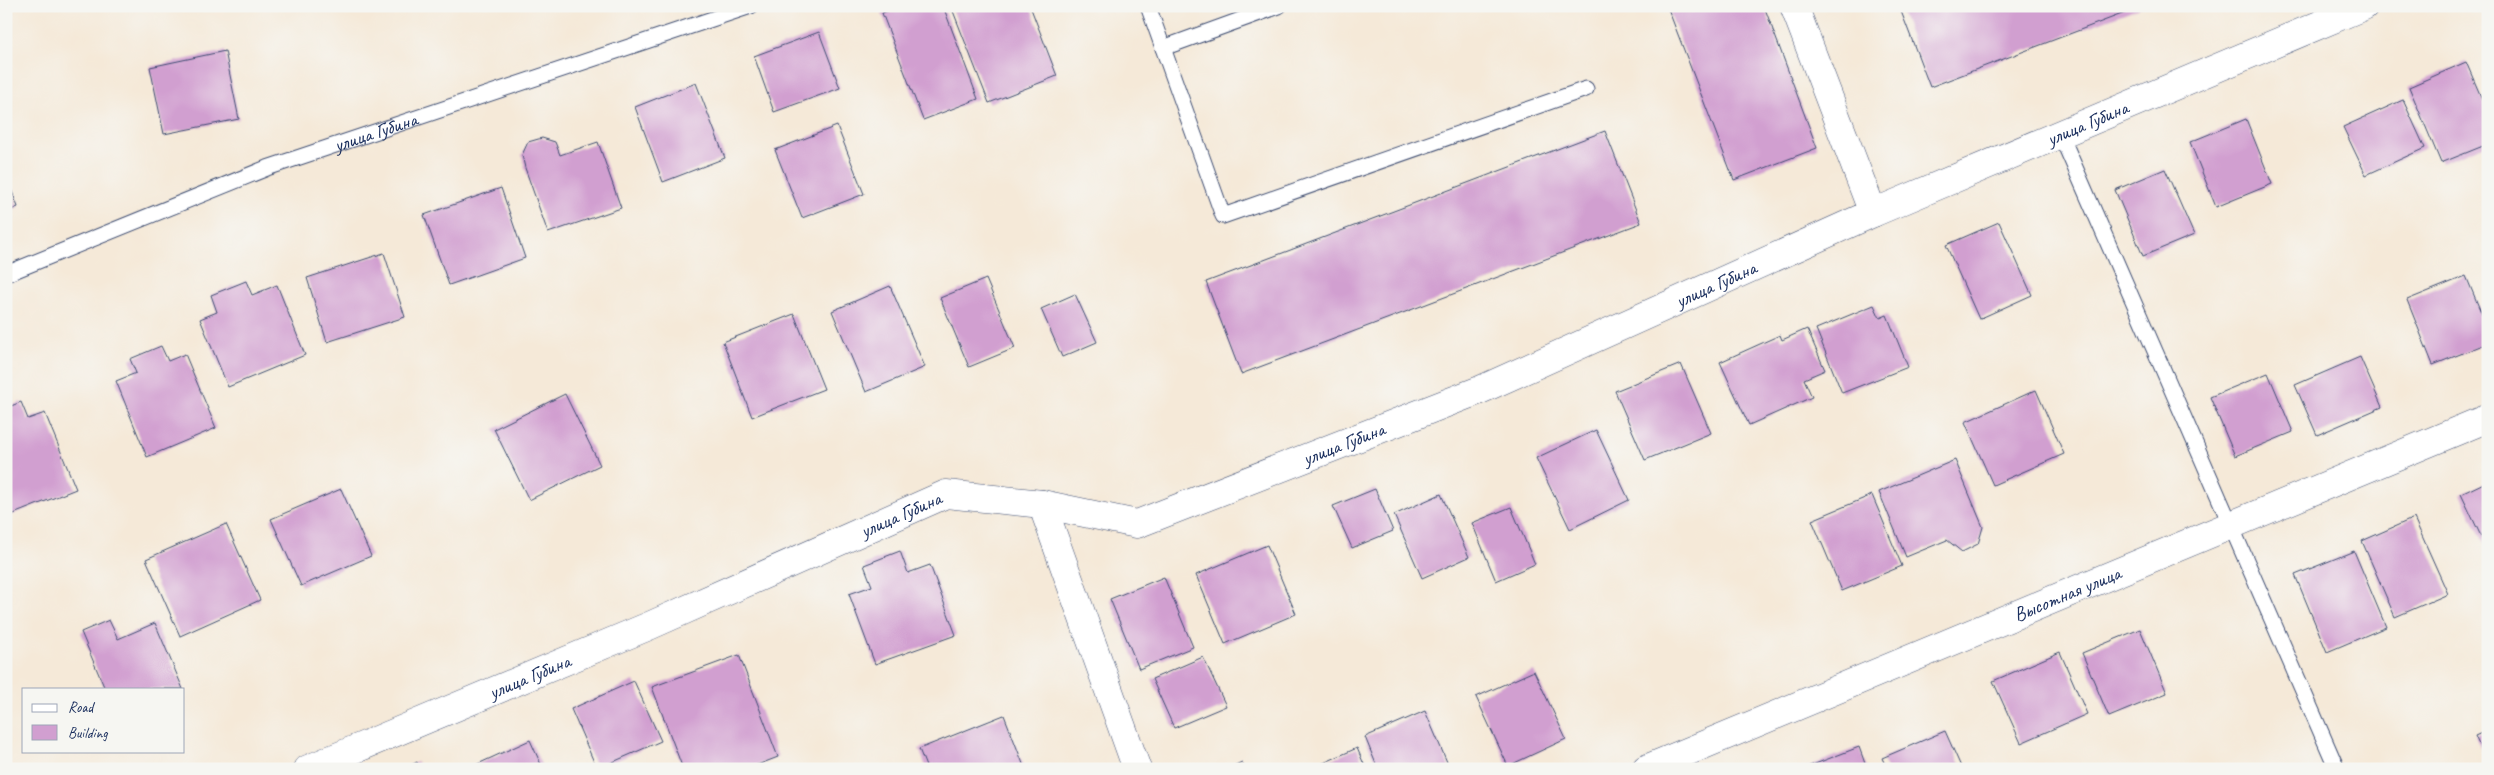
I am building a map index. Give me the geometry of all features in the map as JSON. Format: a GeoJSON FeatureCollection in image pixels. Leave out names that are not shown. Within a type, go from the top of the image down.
{"type":"FeatureCollection","features":[{"type":"Feature","properties":{"kind":"street"},"geometry":{"type":"LineString","coordinates":[[1794,6],[1872,213]]}},
{"type":"Feature","properties":{"kind":"street","name":"улица Губина"},"geometry":{"type":"LineString","coordinates":[[308,769],[649,626],[946,494],[1042,504],[1137,524],[1480,390],[1872,213],[2364,6]]}},
{"type":"Feature","properties":{"kind":"street","name":"Высотная улица"},"geometry":{"type":"LineString","coordinates":[[1646,769],[2488,418]]}},
{"type":"Feature","properties":{"kind":"street"},"geometry":{"type":"LineString","coordinates":[[1042,504],[1137,769]]}},
{"type":"Feature","properties":{"kind":"lane","name":"улица Губина"},"geometry":{"type":"LineString","coordinates":[[6,274],[267,168],[751,6]]}},
{"type":"Feature","properties":{"kind":"lane"},"geometry":{"type":"LineString","coordinates":[[1148,6],[1223,216],[1586,89]]}},
{"type":"Feature","properties":{"kind":"lane"},"geometry":{"type":"LineString","coordinates":[[1163,48],[1279,6]]}},
{"type":"Feature","properties":{"kind":"lane"},"geometry":{"type":"LineString","coordinates":[[2060,133],[2336,769]]}},
{"type":"Feature","properties":{"kind":"building"},"geometry":{"type":"Polygon","coordinates":[[[900,6],[943,6],[978,99],[923,120],[882,13],[900,6]]]}},
{"type":"Feature","properties":{"kind":"building"},"geometry":{"type":"Polygon","coordinates":[[[951,6],[1030,6],[1057,76],[989,103],[951,6]]]}},
{"type":"Feature","properties":{"kind":"building"},"geometry":{"type":"Polygon","coordinates":[[[1667,6],[1764,6],[1817,148],[1734,180],[1667,6]]]}},
{"type":"Feature","properties":{"kind":"building"},"geometry":{"type":"Polygon","coordinates":[[[1899,6],[2143,6],[1930,87],[1899,6]]]}},
{"type":"Feature","properties":{"kind":"building"},"geometry":{"type":"Polygon","coordinates":[[[819,32],[840,88],[774,112],[754,56],[819,32]]]}},
{"type":"Feature","properties":{"kind":"building"},"geometry":{"type":"Polygon","coordinates":[[[225,51],[239,119],[164,134],[150,67],[225,51]]]}},
{"type":"Feature","properties":{"kind":"building"},"geometry":{"type":"Polygon","coordinates":[[[2466,62],[2488,113],[2488,144],[2441,163],[2409,87],[2466,62]]]}},
{"type":"Feature","properties":{"kind":"building"},"geometry":{"type":"Polygon","coordinates":[[[696,83],[725,158],[663,182],[635,107],[696,83]]]}},
{"type":"Feature","properties":{"kind":"building"},"geometry":{"type":"Polygon","coordinates":[[[2403,100],[2425,148],[2366,175],[2343,127],[2403,100]]]}},
{"type":"Feature","properties":{"kind":"building"},"geometry":{"type":"Polygon","coordinates":[[[2246,119],[2272,184],[2216,207],[2190,142],[2246,119]]]}},
{"type":"Feature","properties":{"kind":"building"},"geometry":{"type":"Polygon","coordinates":[[[837,126],[864,194],[802,218],[775,150],[837,126]]]}},
{"type":"Feature","properties":{"kind":"building"},"geometry":{"type":"Polygon","coordinates":[[[1605,131],[1641,223],[1241,374],[1206,282],[1605,131]]]}},
{"type":"Feature","properties":{"kind":"building"},"geometry":{"type":"Polygon","coordinates":[[[542,138],[555,142],[560,155],[598,142],[621,208],[548,233],[522,155],[528,142],[542,138]]]}},
{"type":"Feature","properties":{"kind":"building"},"geometry":{"type":"Polygon","coordinates":[[[2165,169],[2194,235],[2143,256],[2115,190],[2165,169]]]}},
{"type":"Feature","properties":{"kind":"building"},"geometry":{"type":"Polygon","coordinates":[[[6,176],[18,207],[6,212],[6,176]]]}},
{"type":"Feature","properties":{"kind":"building"},"geometry":{"type":"Polygon","coordinates":[[[501,188],[525,258],[449,285],[424,215],[501,188]]]}},
{"type":"Feature","properties":{"kind":"building"},"geometry":{"type":"Polygon","coordinates":[[[1999,222],[2032,295],[1979,319],[1946,245],[1999,222]]]}},
{"type":"Feature","properties":{"kind":"building"},"geometry":{"type":"Polygon","coordinates":[[[384,253],[405,317],[327,342],[307,278],[384,253]]]}},
{"type":"Feature","properties":{"kind":"building"},"geometry":{"type":"Polygon","coordinates":[[[2466,276],[2488,329],[2488,343],[2433,365],[2407,300],[2466,276]]]}},
{"type":"Feature","properties":{"kind":"building"},"geometry":{"type":"Polygon","coordinates":[[[986,279],[1015,348],[969,367],[940,298],[986,279]]]}},
{"type":"Feature","properties":{"kind":"building"},"geometry":{"type":"Polygon","coordinates":[[[246,281],[252,295],[277,285],[305,355],[228,387],[200,319],[217,312],[211,295],[246,281]]]}},
{"type":"Feature","properties":{"kind":"building"},"geometry":{"type":"Polygon","coordinates":[[[890,286],[925,367],[866,392],[832,311],[890,286]]]}},
{"type":"Feature","properties":{"kind":"building"},"geometry":{"type":"Polygon","coordinates":[[[1075,294],[1097,342],[1062,357],[1041,309],[1075,294]]]}},
{"type":"Feature","properties":{"kind":"building"},"geometry":{"type":"Polygon","coordinates":[[[1874,305],[1880,318],[1887,315],[1908,367],[1842,393],[1816,329],[1874,305]]]}},
{"type":"Feature","properties":{"kind":"building"},"geometry":{"type":"Polygon","coordinates":[[[794,314],[824,389],[752,417],[723,342],[794,314]]]}},
{"type":"Feature","properties":{"kind":"building"},"geometry":{"type":"Polygon","coordinates":[[[1807,329],[1825,370],[1804,379],[1812,397],[1749,425],[1720,362],[1780,335],[1782,340],[1807,329]]]}},
{"type":"Feature","properties":{"kind":"building"},"geometry":{"type":"Polygon","coordinates":[[[161,346],[168,361],[185,354],[216,428],[147,457],[116,381],[136,373],[130,359],[161,346]]]}},
{"type":"Feature","properties":{"kind":"building"},"geometry":{"type":"Polygon","coordinates":[[[2360,357],[2382,407],[2317,435],[2295,385],[2360,357]]]}},
{"type":"Feature","properties":{"kind":"building"},"geometry":{"type":"Polygon","coordinates":[[[1681,364],[1711,433],[1645,460],[1615,391],[1681,364]]]}},
{"type":"Feature","properties":{"kind":"building"},"geometry":{"type":"Polygon","coordinates":[[[2268,373],[2293,432],[2235,456],[2210,397],[2268,373]]]}},
{"type":"Feature","properties":{"kind":"building"},"geometry":{"type":"Polygon","coordinates":[[[2036,390],[2064,454],[1993,485],[1965,422],[2036,390]]]}},
{"type":"Feature","properties":{"kind":"building"},"geometry":{"type":"Polygon","coordinates":[[[565,394],[600,465],[529,500],[494,429],[565,394]]]}},
{"type":"Feature","properties":{"kind":"building"},"geometry":{"type":"Polygon","coordinates":[[[21,402],[28,419],[45,413],[76,489],[6,517],[6,408],[21,402]]]}},
{"type":"Feature","properties":{"kind":"building"},"geometry":{"type":"Polygon","coordinates":[[[1596,430],[1629,500],[1570,529],[1536,458],[1596,430]]]}},
{"type":"Feature","properties":{"kind":"building"},"geometry":{"type":"Polygon","coordinates":[[[1955,460],[1983,527],[1978,544],[1962,552],[1947,540],[1906,557],[1879,492],[1955,460]]]}},
{"type":"Feature","properties":{"kind":"building"},"geometry":{"type":"Polygon","coordinates":[[[2488,481],[2488,551],[2461,494],[2488,481]]]}},
{"type":"Feature","properties":{"kind":"building"},"geometry":{"type":"Polygon","coordinates":[[[341,489],[371,556],[301,586],[271,519],[341,489]]]}},
{"type":"Feature","properties":{"kind":"building"},"geometry":{"type":"Polygon","coordinates":[[[1375,489],[1393,531],[1352,548],[1333,506],[1375,489]]]}},
{"type":"Feature","properties":{"kind":"building"},"geometry":{"type":"Polygon","coordinates":[[[1441,494],[1469,557],[1422,578],[1394,515],[1441,494]]]}},
{"type":"Feature","properties":{"kind":"building"},"geometry":{"type":"Polygon","coordinates":[[[1872,495],[1902,566],[1842,591],[1812,520],[1872,495]]]}},
{"type":"Feature","properties":{"kind":"building"},"geometry":{"type":"Polygon","coordinates":[[[1511,507],[1535,564],[1496,581],[1472,523],[1511,507]]]}},
{"type":"Feature","properties":{"kind":"building"},"geometry":{"type":"Polygon","coordinates":[[[2414,518],[2448,594],[2395,617],[2362,541],[2414,518]]]}},
{"type":"Feature","properties":{"kind":"building"},"geometry":{"type":"Polygon","coordinates":[[[226,524],[260,600],[180,636],[146,559],[226,524]]]}},
{"type":"Feature","properties":{"kind":"building"},"geometry":{"type":"Polygon","coordinates":[[[1267,545],[1296,614],[1225,644],[1196,575],[1267,545]]]}},
{"type":"Feature","properties":{"kind":"building"},"geometry":{"type":"Polygon","coordinates":[[[900,551],[908,573],[930,565],[956,635],[875,664],[849,594],[872,586],[864,565],[900,551]]]}},
{"type":"Feature","properties":{"kind":"building"},"geometry":{"type":"Polygon","coordinates":[[[2354,551],[2386,627],[2327,652],[2295,575],[2354,551]]]}},
{"type":"Feature","properties":{"kind":"building"},"geometry":{"type":"Polygon","coordinates":[[[1164,577],[1193,647],[1139,669],[1110,599],[1164,577]]]}},
{"type":"Feature","properties":{"kind":"building"},"geometry":{"type":"Polygon","coordinates":[[[109,620],[118,639],[155,623],[183,688],[105,688],[81,632],[109,620]]]}},
{"type":"Feature","properties":{"kind":"building"},"geometry":{"type":"Polygon","coordinates":[[[2140,629],[2167,693],[2109,717],[2082,653],[2140,629]]]}},
{"type":"Feature","properties":{"kind":"building"},"geometry":{"type":"Polygon","coordinates":[[[2060,652],[2087,714],[2021,743],[1993,681],[2060,652]]]}},
{"type":"Feature","properties":{"kind":"building"},"geometry":{"type":"Polygon","coordinates":[[[739,655],[778,757],[747,769],[683,769],[652,687],[739,655]]]}},
{"type":"Feature","properties":{"kind":"building"},"geometry":{"type":"Polygon","coordinates":[[[1203,657],[1226,706],[1174,728],[1152,679],[1203,657]]]}},
{"type":"Feature","properties":{"kind":"building"},"geometry":{"type":"Polygon","coordinates":[[[1534,671],[1566,739],[1508,766],[1476,697],[1534,671]]]}},
{"type":"Feature","properties":{"kind":"building"},"geometry":{"type":"Polygon","coordinates":[[[634,681],[661,741],[597,769],[571,709],[634,681]]]}},
{"type":"Feature","properties":{"kind":"building"},"geometry":{"type":"Polygon","coordinates":[[[1425,711],[1450,769],[1378,769],[1365,737],[1425,711]]]}},
{"type":"Feature","properties":{"kind":"building"},"geometry":{"type":"Polygon","coordinates":[[[1004,715],[1025,769],[927,769],[919,749],[1004,715]]]}},
{"type":"Feature","properties":{"kind":"building"},"geometry":{"type":"Polygon","coordinates":[[[2488,730],[2488,765],[2475,736],[2488,730]]]}},
{"type":"Feature","properties":{"kind":"building"},"geometry":{"type":"Polygon","coordinates":[[[1945,731],[1962,769],[1887,769],[1882,758],[1945,731]]]}},
{"type":"Feature","properties":{"kind":"building"},"geometry":{"type":"Polygon","coordinates":[[[530,740],[543,769],[467,769],[530,740]]]}},
{"type":"Feature","properties":{"kind":"building"},"geometry":{"type":"Polygon","coordinates":[[[1859,747],[1867,769],[1802,769],[1859,747]]]}},
{"type":"Feature","properties":{"kind":"building"},"geometry":{"type":"Polygon","coordinates":[[[1357,748],[1366,769],[1310,769],[1357,748]]]}},
{"type":"Feature","properties":{"kind":"building"},"geometry":{"type":"Polygon","coordinates":[[[417,762],[420,769],[404,769],[417,762]]]}},
{"type":"Feature","properties":{"kind":"building"},"geometry":{"type":"Polygon","coordinates":[[[1242,762],[1244,769],[1227,769],[1242,762]]]}}]}
